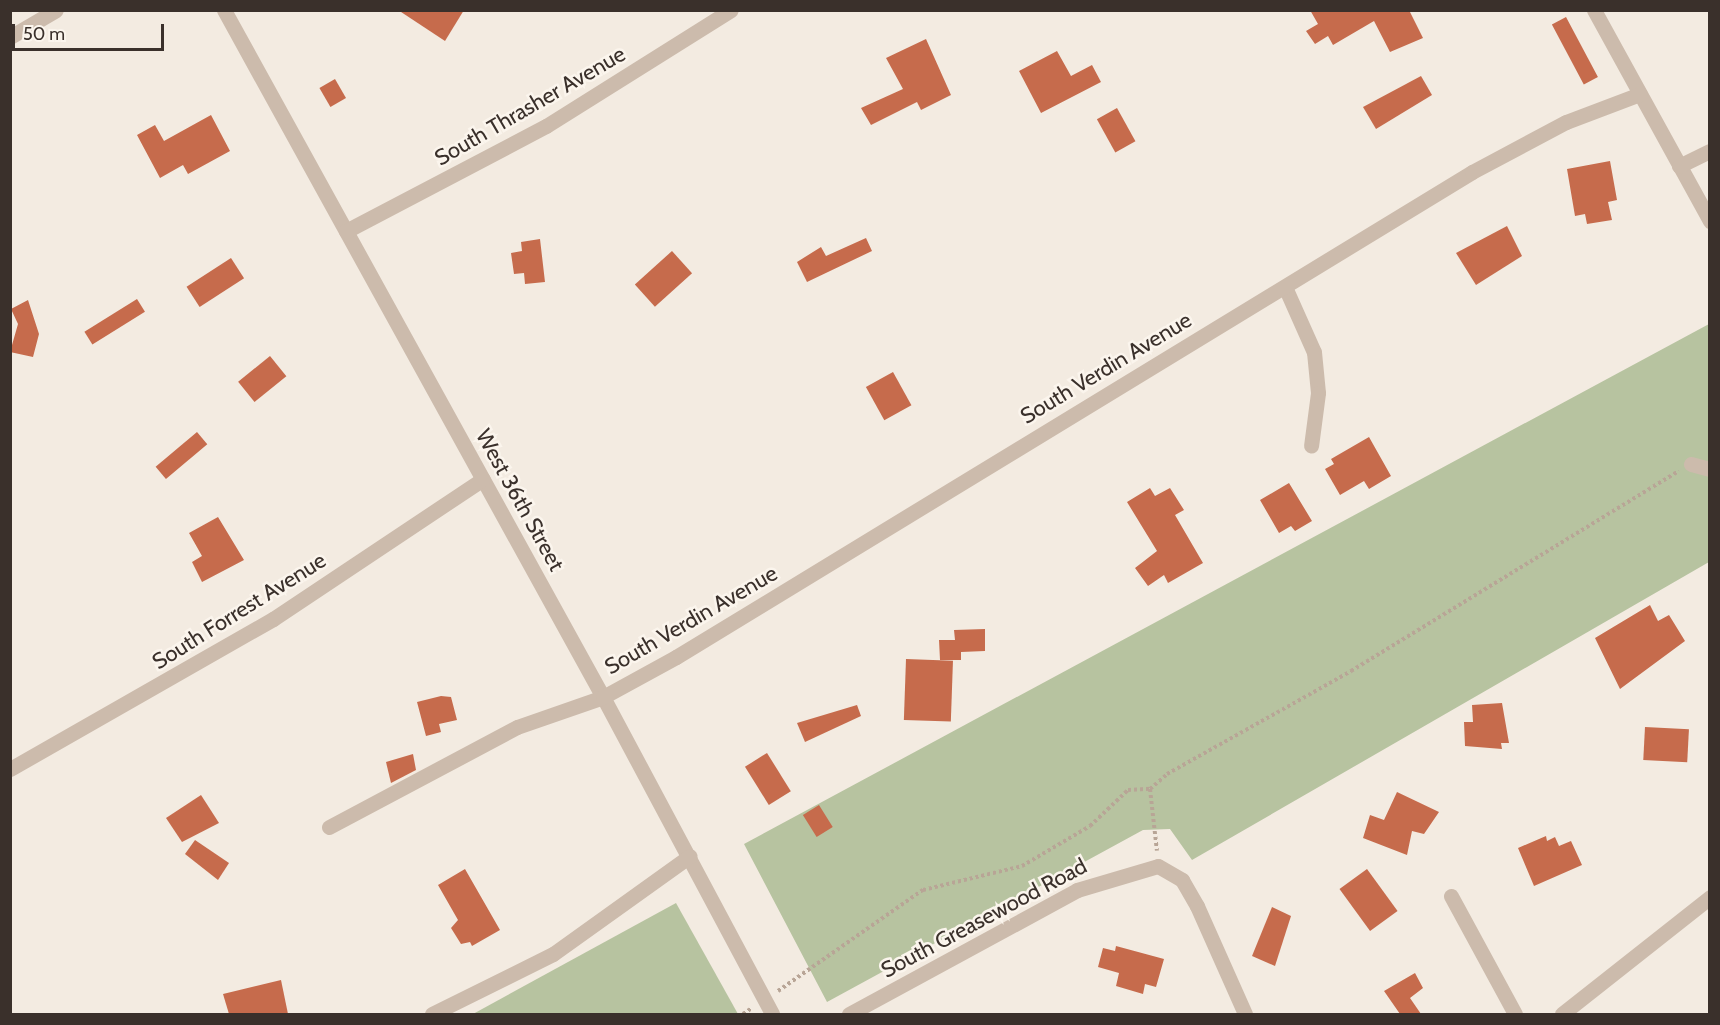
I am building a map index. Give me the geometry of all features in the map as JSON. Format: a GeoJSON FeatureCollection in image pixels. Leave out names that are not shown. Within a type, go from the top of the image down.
{"type":"FeatureCollection","features":[{"type":"Feature","properties":{"kind":"street"},"geometry":{"type":"LineString","coordinates":[[10,37],[56,10]]}},
{"type":"Feature","properties":{"kind":"street","name":"West 36th Street"},"geometry":{"type":"LineString","coordinates":[[224,10],[690,856],[772,1014]]}},
{"type":"Feature","properties":{"kind":"street","name":"South Thrasher Avenue"},"geometry":{"type":"LineString","coordinates":[[346,231],[546,126],[731,10]]}},
{"type":"Feature","properties":{"kind":"street"},"geometry":{"type":"LineString","coordinates":[[1594,10],[1710,221]]}},
{"type":"Feature","properties":{"kind":"street","name":"South Verdin Avenue"},"geometry":{"type":"LineString","coordinates":[[329,827],[517,727],[551,712],[603,697],[1537,136],[1640,94]]}},
{"type":"Feature","properties":{"kind":"street"},"geometry":{"type":"LineString","coordinates":[[1679,166],[1710,151]]}},
{"type":"Feature","properties":{"kind":"street"},"geometry":{"type":"LineString","coordinates":[[1285,287],[1314,352],[1318,393],[1311,446]]}},
{"type":"Feature","properties":{"kind":"street"},"geometry":{"type":"LineString","coordinates":[[1691,464],[1710,469]]}},
{"type":"Feature","properties":{"kind":"street","name":"South Forrest Avenue"},"geometry":{"type":"LineString","coordinates":[[10,769],[273,620],[483,479]]}},
{"type":"Feature","properties":{"kind":"street"},"geometry":{"type":"LineString","coordinates":[[432,1014],[553,954],[690,856]]}},
{"type":"Feature","properties":{"kind":"street"},"geometry":{"type":"LineString","coordinates":[[1158,866],[1182,880],[1197,906],[1245,1014]]}},
{"type":"Feature","properties":{"kind":"street","name":"South Greasewood Road"},"geometry":{"type":"LineString","coordinates":[[849,1014],[1077,890],[1158,866]]}},
{"type":"Feature","properties":{"kind":"street"},"geometry":{"type":"LineString","coordinates":[[1451,896],[1515,1014]]}},
{"type":"Feature","properties":{"kind":"street"},"geometry":{"type":"LineString","coordinates":[[1562,1014],[1710,897]]}},
{"type":"Feature","properties":{"kind":"path"},"geometry":{"type":"LineString","coordinates":[[743,1014],[923,890],[1023,866],[1090,826],[1128,790],[1150,789],[1167,774],[1351,671],[1691,464]]}},
{"type":"Feature","properties":{"kind":"path"},"geometry":{"type":"LineString","coordinates":[[1150,789],[1158,866]]}},
{"type":"Feature","properties":{"kind":"green space"},"geometry":{"type":"Polygon","coordinates":[[[1709,324],[1709,562],[1192,860],[1170,829],[1143,830],[827,1002],[744,844],[1709,324]]]}},
{"type":"Feature","properties":{"kind":"green space"},"geometry":{"type":"Polygon","coordinates":[[[676,903],[738,1014],[473,1014],[676,903]]]}},
{"type":"Feature","properties":{"kind":"building"},"geometry":{"type":"Polygon","coordinates":[[[398,10],[464,10],[445,41],[398,10]]]}},
{"type":"Feature","properties":{"kind":"building"},"geometry":{"type":"Polygon","coordinates":[[[1310,10],[1409,10],[1423,38],[1390,52],[1374,21],[1333,45],[1328,36],[1315,44],[1306,31],[1318,24],[1310,10]]]}},
{"type":"Feature","properties":{"kind":"building"},"geometry":{"type":"Polygon","coordinates":[[[1566,17],[1598,77],[1584,85],[1552,25],[1566,17]]]}},
{"type":"Feature","properties":{"kind":"building"},"geometry":{"type":"Polygon","coordinates":[[[926,39],[951,95],[921,110],[917,102],[871,125],[861,108],[903,89],[886,58],[926,39]]]}},
{"type":"Feature","properties":{"kind":"building"},"geometry":{"type":"Polygon","coordinates":[[[1057,51],[1071,76],[1092,65],[1101,82],[1041,113],[1019,71],[1057,51]]]}},
{"type":"Feature","properties":{"kind":"building"},"geometry":{"type":"Polygon","coordinates":[[[1421,76],[1432,95],[1376,129],[1363,107],[1421,76]]]}},
{"type":"Feature","properties":{"kind":"building"},"geometry":{"type":"Polygon","coordinates":[[[335,79],[346,98],[330,107],[319,88],[335,79]]]}},
{"type":"Feature","properties":{"kind":"building"},"geometry":{"type":"Polygon","coordinates":[[[1117,108],[1135,141],[1115,152],[1097,119],[1117,108]]]}},
{"type":"Feature","properties":{"kind":"building"},"geometry":{"type":"Polygon","coordinates":[[[211,115],[230,151],[188,174],[183,165],[160,178],[137,135],[155,125],[164,141],[211,115]]]}},
{"type":"Feature","properties":{"kind":"building"},"geometry":{"type":"Polygon","coordinates":[[[1610,161],[1617,200],[1608,202],[1612,220],[1587,224],[1585,214],[1575,216],[1567,169],[1610,161]]]}},
{"type":"Feature","properties":{"kind":"building"},"geometry":{"type":"Polygon","coordinates":[[[1507,226],[1522,256],[1476,285],[1456,253],[1507,226]]]}},
{"type":"Feature","properties":{"kind":"building"},"geometry":{"type":"Polygon","coordinates":[[[866,238],[872,251],[807,282],[797,262],[821,247],[826,256],[866,238]]]}},
{"type":"Feature","properties":{"kind":"building"},"geometry":{"type":"Polygon","coordinates":[[[540,239],[545,282],[525,284],[524,273],[514,274],[511,253],[522,251],[521,242],[540,239]]]}},
{"type":"Feature","properties":{"kind":"building"},"geometry":{"type":"Polygon","coordinates":[[[672,251],[692,273],[655,307],[635,284],[672,251]]]}},
{"type":"Feature","properties":{"kind":"building"},"geometry":{"type":"Polygon","coordinates":[[[231,258],[244,278],[200,307],[187,287],[231,258]]]}},
{"type":"Feature","properties":{"kind":"building"},"geometry":{"type":"Polygon","coordinates":[[[137,299],[145,312],[92,345],[84,332],[137,299]]]}},
{"type":"Feature","properties":{"kind":"building"},"geometry":{"type":"Polygon","coordinates":[[[28,300],[39,334],[33,357],[10,352],[18,324],[11,309],[28,300]]]}},
{"type":"Feature","properties":{"kind":"building"},"geometry":{"type":"Polygon","coordinates":[[[270,356],[286,376],[254,402],[238,382],[270,356]]]}},
{"type":"Feature","properties":{"kind":"building"},"geometry":{"type":"Polygon","coordinates":[[[893,372],[911,405],[884,420],[866,387],[893,372]]]}},
{"type":"Feature","properties":{"kind":"building"},"geometry":{"type":"Polygon","coordinates":[[[197,432],[207,444],[166,479],[156,467],[197,432]]]}},
{"type":"Feature","properties":{"kind":"building"},"geometry":{"type":"Polygon","coordinates":[[[1369,437],[1391,476],[1369,489],[1364,481],[1340,495],[1325,469],[1334,464],[1331,459],[1369,437]]]}},
{"type":"Feature","properties":{"kind":"building"},"geometry":{"type":"Polygon","coordinates":[[[1289,483],[1312,521],[1295,531],[1291,526],[1279,533],[1260,500],[1289,483]]]}},
{"type":"Feature","properties":{"kind":"building"},"geometry":{"type":"Polygon","coordinates":[[[1150,488],[1155,496],[1170,488],[1184,510],[1175,515],[1203,563],[1168,583],[1164,575],[1148,586],[1135,568],[1157,551],[1127,502],[1150,488]]]}},
{"type":"Feature","properties":{"kind":"building"},"geometry":{"type":"Polygon","coordinates":[[[218,517],[244,560],[202,582],[192,562],[202,556],[189,533],[218,517]]]}},
{"type":"Feature","properties":{"kind":"building"},"geometry":{"type":"Polygon","coordinates":[[[1650,605],[1658,621],[1669,615],[1685,641],[1620,689],[1595,638],[1650,605]]]}},
{"type":"Feature","properties":{"kind":"building"},"geometry":{"type":"Polygon","coordinates":[[[985,629],[985,651],[961,652],[961,660],[940,660],[939,640],[955,640],[954,630],[985,629]]]}},
{"type":"Feature","properties":{"kind":"building"},"geometry":{"type":"Polygon","coordinates":[[[906,659],[953,661],[951,722],[904,720],[906,659]]]}},
{"type":"Feature","properties":{"kind":"building"},"geometry":{"type":"Polygon","coordinates":[[[441,696],[451,697],[457,720],[439,724],[441,732],[426,736],[417,702],[441,696]]]}},
{"type":"Feature","properties":{"kind":"building"},"geometry":{"type":"Polygon","coordinates":[[[1502,703],[1509,743],[1501,743],[1502,749],[1465,746],[1464,722],[1473,722],[1472,705],[1502,703]]]}},
{"type":"Feature","properties":{"kind":"building"},"geometry":{"type":"Polygon","coordinates":[[[857,705],[861,716],[805,742],[797,723],[857,705]]]}},
{"type":"Feature","properties":{"kind":"building"},"geometry":{"type":"Polygon","coordinates":[[[1645,727],[1689,729],[1687,762],[1643,760],[1645,727]]]}},
{"type":"Feature","properties":{"kind":"building"},"geometry":{"type":"Polygon","coordinates":[[[767,753],[791,791],[769,805],[745,767],[767,753]]]}},
{"type":"Feature","properties":{"kind":"building"},"geometry":{"type":"Polygon","coordinates":[[[413,754],[416,770],[391,783],[386,762],[413,754]]]}},
{"type":"Feature","properties":{"kind":"building"},"geometry":{"type":"Polygon","coordinates":[[[1397,792],[1439,812],[1424,834],[1412,831],[1407,855],[1363,838],[1370,815],[1384,820],[1397,792]]]}},
{"type":"Feature","properties":{"kind":"building"},"geometry":{"type":"Polygon","coordinates":[[[201,795],[219,823],[182,842],[166,818],[201,795]]]}},
{"type":"Feature","properties":{"kind":"building"},"geometry":{"type":"Polygon","coordinates":[[[819,805],[833,827],[817,837],[803,815],[819,805]]]}},
{"type":"Feature","properties":{"kind":"building"},"geometry":{"type":"Polygon","coordinates":[[[1546,836],[1547,841],[1555,837],[1559,846],[1571,841],[1582,865],[1534,886],[1518,848],[1546,836]]]}},
{"type":"Feature","properties":{"kind":"building"},"geometry":{"type":"Polygon","coordinates":[[[195,840],[229,863],[218,880],[185,854],[195,840]]]}},
{"type":"Feature","properties":{"kind":"building"},"geometry":{"type":"Polygon","coordinates":[[[465,869],[500,930],[472,946],[470,942],[461,944],[451,928],[458,920],[438,885],[465,869]]]}},
{"type":"Feature","properties":{"kind":"building"},"geometry":{"type":"Polygon","coordinates":[[[1367,869],[1398,911],[1370,931],[1339,889],[1367,869]]]}},
{"type":"Feature","properties":{"kind":"building"},"geometry":{"type":"Polygon","coordinates":[[[1272,907],[1291,916],[1275,966],[1252,956],[1272,907]]]}},
{"type":"Feature","properties":{"kind":"building"},"geometry":{"type":"Polygon","coordinates":[[[1116,946],[1164,959],[1156,987],[1145,984],[1143,994],[1116,986],[1119,973],[1098,967],[1103,948],[1115,951],[1116,946]]]}},
{"type":"Feature","properties":{"kind":"building"},"geometry":{"type":"Polygon","coordinates":[[[1415,973],[1423,988],[1410,998],[1421,1014],[1400,1014],[1384,991],[1415,973]]]}},
{"type":"Feature","properties":{"kind":"building"},"geometry":{"type":"Polygon","coordinates":[[[281,980],[288,1014],[229,1014],[223,994],[281,980]]]}}]}
